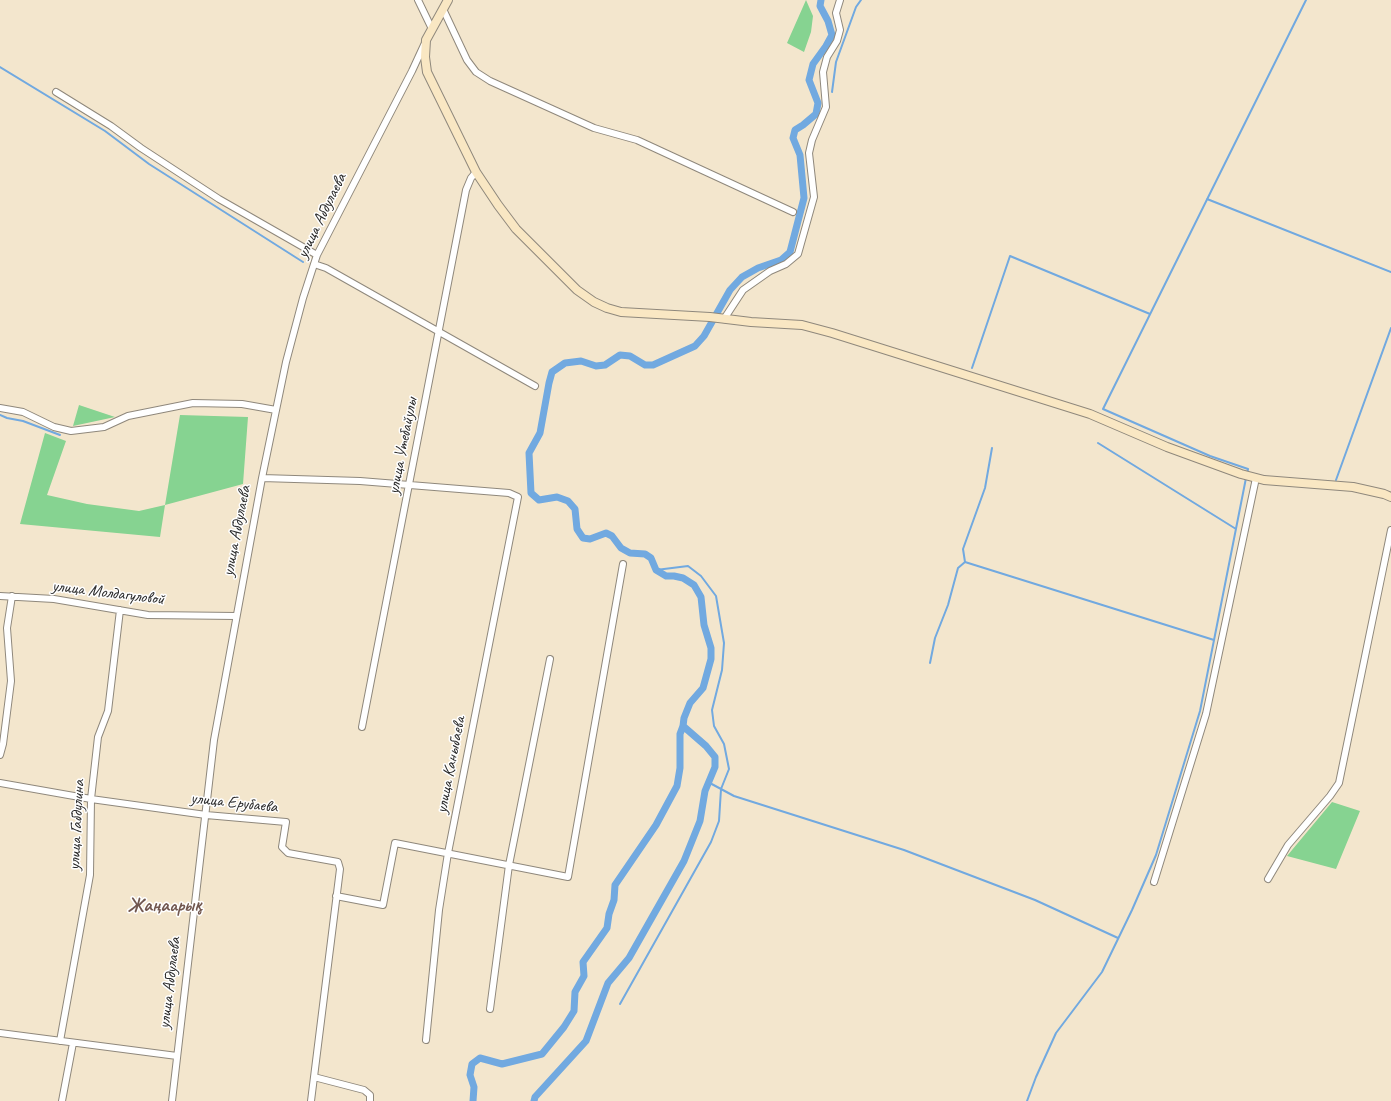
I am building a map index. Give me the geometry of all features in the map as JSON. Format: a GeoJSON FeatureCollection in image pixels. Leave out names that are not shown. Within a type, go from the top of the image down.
{"type":"FeatureCollection","features":[{"type":"Feature","properties":{"kind":"main road","name":"улица Абдулаева"},"geometry":{"type":"LineString","coordinates":[[426,40],[448,0]]}},
{"type":"Feature","properties":{"kind":"main road"},"geometry":{"type":"LineString","coordinates":[[426,40],[425,57],[427,72],[476,172],[516,229],[577,290],[594,302],[621,312],[802,325],[832,333],[1090,414],[1167,447],[1249,476],[1264,480],[1352,487],[1391,497]]}},
{"type":"Feature","properties":{"kind":"street"},"geometry":{"type":"LineString","coordinates":[[418,0],[432,29]]}},
{"type":"Feature","properties":{"kind":"street"},"geometry":{"type":"LineString","coordinates":[[718,318],[743,290],[770,271],[786,264],[798,254],[814,197],[809,154],[812,140],[826,107],[823,72],[828,57],[838,41],[840,30],[836,13],[840,0]]}},
{"type":"Feature","properties":{"kind":"street"},"geometry":{"type":"LineString","coordinates":[[443,9],[467,60],[476,72],[490,81],[594,128],[637,140],[793,212]]}},
{"type":"Feature","properties":{"kind":"street","name":"улица Абдулаева"},"geometry":{"type":"LineString","coordinates":[[172,1101],[176,1056],[214,740],[262,478],[286,362],[303,298],[317,256],[412,71],[426,40]]}},
{"type":"Feature","properties":{"kind":"street"},"geometry":{"type":"LineString","coordinates":[[56,92],[111,126],[141,148],[219,199],[317,256]]}},
{"type":"Feature","properties":{"kind":"street","name":"улица Утебайулы"},"geometry":{"type":"LineString","coordinates":[[362,727],[410,486],[438,331],[466,190],[471,178],[476,172]]}},
{"type":"Feature","properties":{"kind":"street"},"geometry":{"type":"LineString","coordinates":[[314,264],[326,268],[535,386]]}},
{"type":"Feature","properties":{"kind":"street"},"geometry":{"type":"LineString","coordinates":[[0,408],[23,412],[54,427],[71,431],[104,427],[128,416],[193,403],[242,404],[276,410]]}},
{"type":"Feature","properties":{"kind":"street"},"geometry":{"type":"LineString","coordinates":[[1154,882],[1206,714],[1249,476]]}},
{"type":"Feature","properties":{"kind":"street"},"geometry":{"type":"LineString","coordinates":[[262,478],[360,481],[410,486]]}},
{"type":"Feature","properties":{"kind":"street","name":"улица Каныбаева"},"geometry":{"type":"LineString","coordinates":[[410,486],[509,493],[518,497],[448,853],[439,910],[426,1040]]}},
{"type":"Feature","properties":{"kind":"street"},"geometry":{"type":"LineString","coordinates":[[1268,878],[1288,845],[1330,796],[1338,783],[1391,530]]}},
{"type":"Feature","properties":{"kind":"street"},"geometry":{"type":"LineString","coordinates":[[336,896],[383,905],[395,843],[568,877],[623,564]]}},
{"type":"Feature","properties":{"kind":"street","name":"улица Молдагуловой"},"geometry":{"type":"LineString","coordinates":[[0,596],[54,599],[148,615],[236,616]]}},
{"type":"Feature","properties":{"kind":"street"},"geometry":{"type":"LineString","coordinates":[[0,755],[3,744],[11,681],[7,628],[12,596]]}},
{"type":"Feature","properties":{"kind":"street","name":"улица Габдулина"},"geometry":{"type":"LineString","coordinates":[[60,1041],[90,875],[91,799],[98,738],[108,711],[120,610]]}},
{"type":"Feature","properties":{"kind":"street"},"geometry":{"type":"LineString","coordinates":[[490,1009],[509,865],[550,659]]}},
{"type":"Feature","properties":{"kind":"street","name":"улица Ерубаева"},"geometry":{"type":"LineString","coordinates":[[0,783],[91,799],[206,815],[286,822],[282,847],[288,853],[338,862],[340,869],[311,1101]]}},
{"type":"Feature","properties":{"kind":"street"},"geometry":{"type":"LineString","coordinates":[[0,1033],[176,1056]]}},
{"type":"Feature","properties":{"kind":"street"},"geometry":{"type":"LineString","coordinates":[[62,1101],[73,1043]]}},
{"type":"Feature","properties":{"kind":"street"},"geometry":{"type":"LineString","coordinates":[[314,1077],[364,1090],[370,1095],[370,1101]]}},
{"type":"Feature","properties":{"kind":"green space"},"geometry":{"type":"Polygon","coordinates":[[[806,0],[813,16],[811,32],[804,52],[787,43],[806,0]]]}},
{"type":"Feature","properties":{"kind":"green space"},"geometry":{"type":"Polygon","coordinates":[[[79,405],[115,417],[73,426],[79,405]]]}},
{"type":"Feature","properties":{"kind":"green space"},"geometry":{"type":"Polygon","coordinates":[[[180,415],[248,417],[243,484],[165,505],[180,415]]]}},
{"type":"Feature","properties":{"kind":"green space"},"geometry":{"type":"Polygon","coordinates":[[[45,433],[66,441],[47,495],[87,504],[139,511],[165,505],[160,537],[20,524],[45,433]]]}},
{"type":"Feature","properties":{"kind":"green space"},"geometry":{"type":"Polygon","coordinates":[[[1332,802],[1360,811],[1336,869],[1287,856],[1332,802]]]}},
{"type":"Feature","properties":{"kind":"waterway"},"geometry":{"type":"LineString","coordinates":[[473,1101],[474,1087],[470,1075],[472,1064],[480,1058],[502,1064],[542,1054],[564,1027],[574,1011],[575,992],[584,976],[583,962],[607,928],[609,914],[614,900],[615,885],[656,825],[677,786],[680,768],[680,734],[684,718],[690,703],[703,688],[711,659],[711,648],[704,625],[701,597],[694,585],[683,578],[666,576],[656,570],[651,558],[645,554],[630,553],[621,548],[612,536],[606,533],[590,539],[583,538],[577,529],[575,509],[568,501],[557,497],[539,500],[531,493],[529,453],[540,433],[552,372],[565,363],[581,361],[596,366],[605,365],[620,355],[630,356],[645,365],[653,365],[695,346],[704,336],[730,290],[742,277],[758,268],[781,260],[790,252],[804,198],[800,155],[793,138],[795,130],[816,114],[818,103],[809,80],[813,64],[832,35],[828,21],[820,6],[821,0]]}},
{"type":"Feature","properties":{"kind":"waterway"},"geometry":{"type":"LineString","coordinates":[[832,92],[836,62],[856,7],[861,0]]}},
{"type":"Feature","properties":{"kind":"waterway"},"geometry":{"type":"LineString","coordinates":[[1247,474],[1248,469],[1210,456],[1103,409],[1306,0]]}},
{"type":"Feature","properties":{"kind":"waterway"},"geometry":{"type":"LineString","coordinates":[[0,67],[105,131],[149,164],[303,262]]}},
{"type":"Feature","properties":{"kind":"waterway"},"geometry":{"type":"LineString","coordinates":[[1207,199],[1391,272]]}},
{"type":"Feature","properties":{"kind":"waterway"},"geometry":{"type":"LineString","coordinates":[[972,368],[1010,256],[1150,314]]}},
{"type":"Feature","properties":{"kind":"waterway"},"geometry":{"type":"LineString","coordinates":[[1336,480],[1391,328]]}},
{"type":"Feature","properties":{"kind":"waterway"},"geometry":{"type":"LineString","coordinates":[[0,415],[23,421],[60,435]]}},
{"type":"Feature","properties":{"kind":"waterway"},"geometry":{"type":"LineString","coordinates":[[1098,443],[1236,529]]}},
{"type":"Feature","properties":{"kind":"waterway"},"geometry":{"type":"LineString","coordinates":[[965,562],[963,549],[985,488],[992,448]]}},
{"type":"Feature","properties":{"kind":"waterway"},"geometry":{"type":"LineString","coordinates":[[1027,1101],[1056,1033],[1102,972],[1132,910],[1156,855],[1200,711],[1246,478]]}},
{"type":"Feature","properties":{"kind":"waterway"},"geometry":{"type":"LineString","coordinates":[[930,663],[935,638],[948,605],[958,568],[965,562],[1214,640]]}},
{"type":"Feature","properties":{"kind":"waterway"},"geometry":{"type":"LineString","coordinates":[[620,1004],[711,842],[719,821],[721,789],[729,769],[724,744],[714,726],[712,710],[722,670],[724,643],[716,596],[701,576],[688,566],[656,570]]}},
{"type":"Feature","properties":{"kind":"waterway"},"geometry":{"type":"LineString","coordinates":[[534,1101],[535,1097],[586,1041],[608,983],[629,958],[684,861],[700,821],[705,791],[715,767],[715,757],[706,746],[683,726]]}},
{"type":"Feature","properties":{"kind":"waterway"},"geometry":{"type":"LineString","coordinates":[[708,782],[734,796],[904,850],[1035,900],[1118,938]]}},
{"type":"Feature","properties":{"kind":"district","name":"Жаңаарық"},"geometry":{"type":"Point","coordinates":[165,906]}}]}
